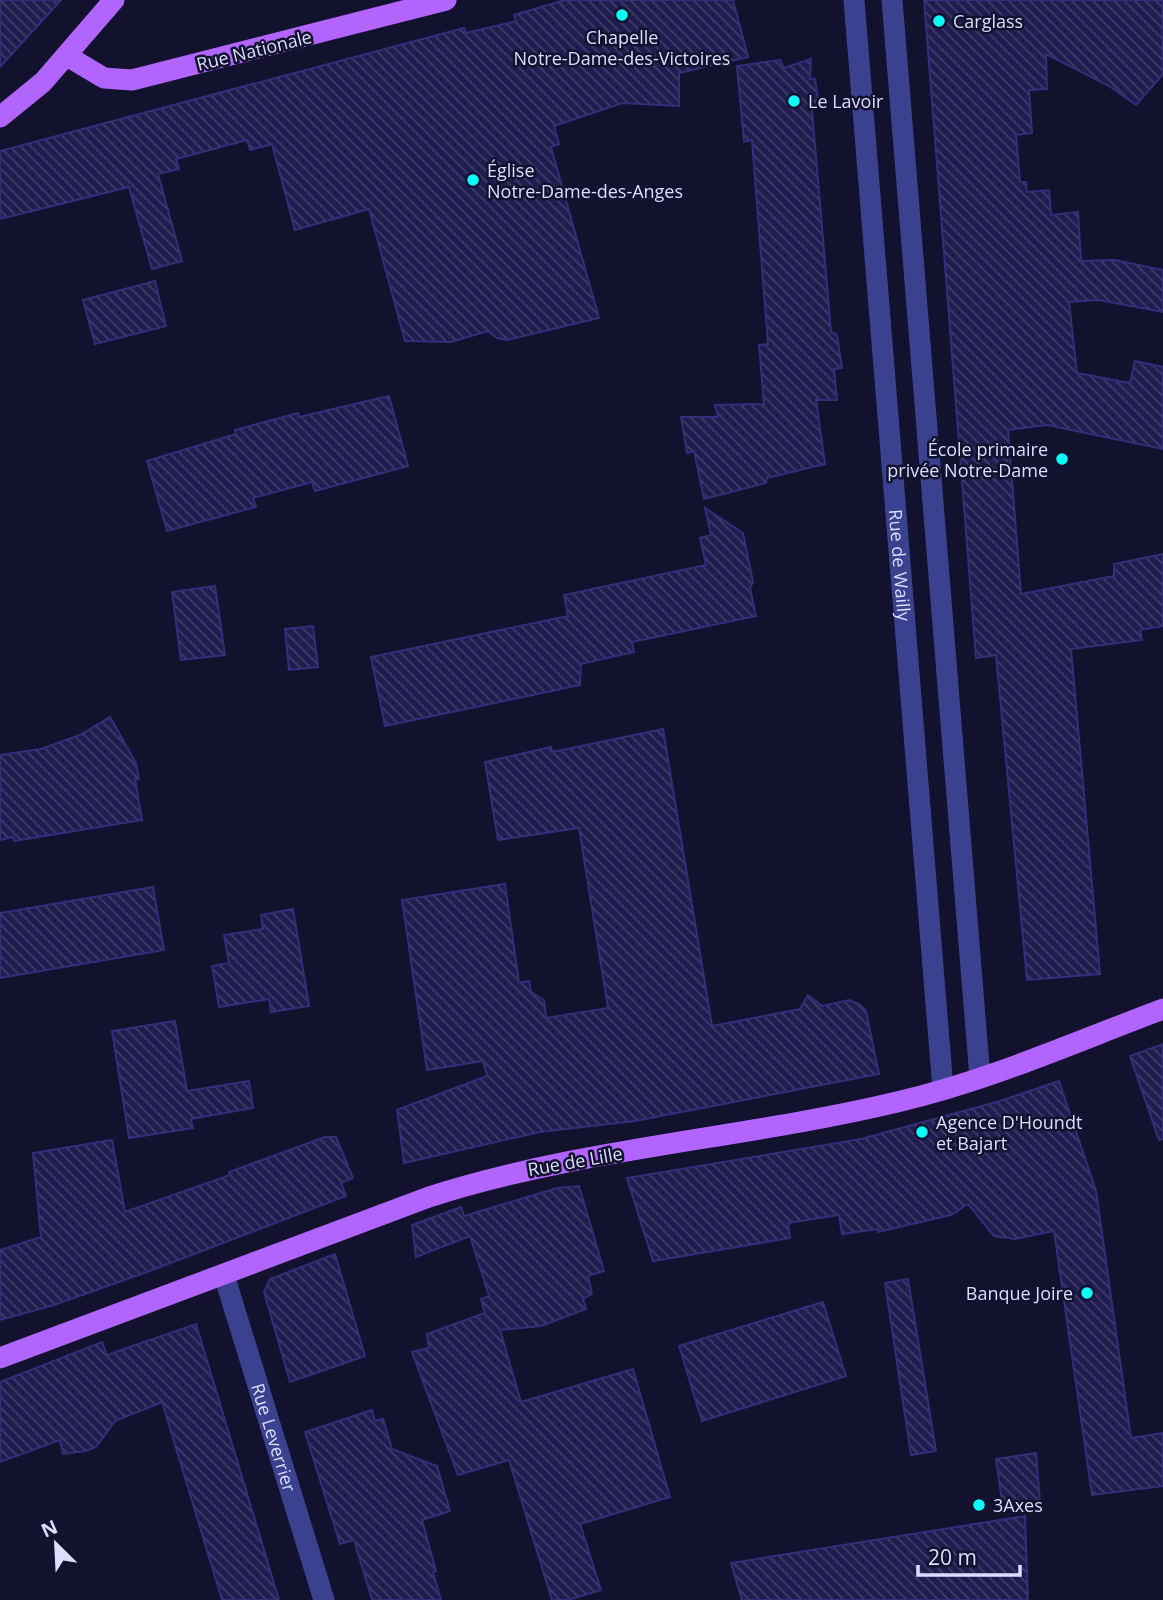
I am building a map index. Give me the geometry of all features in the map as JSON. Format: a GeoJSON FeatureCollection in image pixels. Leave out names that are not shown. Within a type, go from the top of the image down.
{"type":"FeatureCollection","features":[{"type":"Feature","properties":{"kind":"main road"},"geometry":{"type":"LineString","coordinates":[[0,117],[43,82],[114,0]]}},
{"type":"Feature","properties":{"kind":"main road","name":"Rue Nationale"},"geometry":{"type":"LineString","coordinates":[[67,55],[104,78],[132,80],[446,0]]}},
{"type":"Feature","properties":{"kind":"main road","name":"Rue de Lille"},"geometry":{"type":"LineString","coordinates":[[0,1358],[429,1196],[533,1168],[862,1110],[981,1077],[1163,1009]]}},
{"type":"Feature","properties":{"kind":"street","name":"Rue de Wailly"},"geometry":{"type":"LineString","coordinates":[[854,0],[943,1089]]}},
{"type":"Feature","properties":{"kind":"street"},"geometry":{"type":"LineString","coordinates":[[892,0],[981,1077]]}},
{"type":"Feature","properties":{"kind":"street","name":"Rue Leverrier"},"geometry":{"type":"LineString","coordinates":[[224,1275],[324,1600]]}},
{"type":"Feature","properties":{"kind":"building"},"geometry":{"type":"Polygon","coordinates":[[[0,0],[61,0],[0,67],[0,0]]]}},
{"type":"Feature","properties":{"kind":"building"},"geometry":{"type":"Polygon","coordinates":[[[565,0],[733,0],[748,57],[679,73],[679,106],[622,103],[554,126],[559,144],[551,147],[599,318],[507,340],[497,338],[488,331],[451,342],[405,341],[369,209],[295,230],[272,144],[250,150],[247,140],[176,159],[179,169],[158,174],[182,261],[152,269],[129,187],[0,219],[0,151],[464,28],[466,33],[516,21],[514,15],[565,0]]]}},
{"type":"Feature","properties":{"kind":"building"},"geometry":{"type":"Polygon","coordinates":[[[924,0],[1163,0],[1163,74],[1136,105],[1109,86],[1046,54],[1047,89],[1029,90],[1032,133],[1016,135],[1020,182],[1026,182],[1027,192],[1049,190],[1051,215],[1078,212],[1081,261],[1115,260],[1163,270],[1163,312],[1099,300],[1069,302],[1077,373],[1130,383],[1135,361],[1163,367],[1163,449],[1047,425],[1008,430],[1021,594],[1114,576],[1114,564],[1163,554],[1163,626],[1140,630],[1142,640],[1071,649],[1100,974],[1027,980],[996,655],[976,658],[924,0]]]}},
{"type":"Feature","properties":{"kind":"building"},"geometry":{"type":"Polygon","coordinates":[[[811,59],[810,79],[815,79],[819,106],[812,110],[831,332],[837,335],[842,368],[834,369],[837,400],[816,400],[825,464],[767,478],[766,483],[704,499],[694,451],[687,453],[681,417],[718,417],[715,405],[764,404],[759,345],[768,344],[752,140],[744,142],[737,66],[780,60],[784,68],[811,59]]]}},
{"type":"Feature","properties":{"kind":"building"},"geometry":{"type":"Polygon","coordinates":[[[155,281],[166,326],[95,344],[83,300],[155,281]]]}},
{"type":"Feature","properties":{"kind":"building"},"geometry":{"type":"Polygon","coordinates":[[[389,396],[408,466],[315,491],[312,482],[253,498],[256,507],[167,531],[147,461],[236,434],[235,430],[298,413],[299,417],[389,396]]]}},
{"type":"Feature","properties":{"kind":"building"},"geometry":{"type":"Polygon","coordinates":[[[705,508],[743,533],[753,582],[750,588],[756,616],[632,642],[634,652],[581,664],[580,685],[385,726],[371,657],[568,616],[564,595],[706,565],[700,538],[711,535],[705,508]]]}},
{"type":"Feature","properties":{"kind":"building"},"geometry":{"type":"Polygon","coordinates":[[[215,586],[225,655],[181,660],[172,592],[215,586]]]}},
{"type":"Feature","properties":{"kind":"building"},"geometry":{"type":"Polygon","coordinates":[[[313,626],[318,667],[289,670],[285,629],[313,626]]]}},
{"type":"Feature","properties":{"kind":"building"},"geometry":{"type":"Polygon","coordinates":[[[110,717],[136,763],[139,779],[135,779],[142,820],[14,841],[13,837],[0,840],[0,755],[41,749],[80,735],[110,717]]]}},
{"type":"Feature","properties":{"kind":"building"},"geometry":{"type":"Polygon","coordinates":[[[663,729],[712,1026],[800,1009],[808,995],[822,1006],[849,1000],[866,1011],[879,1074],[635,1121],[540,1132],[404,1163],[397,1110],[487,1076],[483,1061],[427,1070],[402,900],[505,884],[519,983],[529,981],[531,992],[544,1000],[546,1018],[608,1008],[579,828],[498,840],[485,762],[551,747],[552,752],[663,729]]]}},
{"type":"Feature","properties":{"kind":"building"},"geometry":{"type":"Polygon","coordinates":[[[153,887],[164,950],[0,978],[0,913],[153,887]]]}},
{"type":"Feature","properties":{"kind":"building"},"geometry":{"type":"Polygon","coordinates":[[[293,909],[309,1006],[271,1012],[269,999],[219,1007],[212,966],[229,963],[224,935],[263,929],[261,915],[293,909]]]}},
{"type":"Feature","properties":{"kind":"building"},"geometry":{"type":"Polygon","coordinates":[[[175,1021],[187,1091],[249,1081],[253,1108],[191,1119],[193,1128],[129,1138],[112,1031],[175,1021]]]}},
{"type":"Feature","properties":{"kind":"building"},"geometry":{"type":"Polygon","coordinates":[[[1163,1044],[1163,1139],[1159,1140],[1130,1056],[1163,1044]]]}},
{"type":"Feature","properties":{"kind":"building"},"geometry":{"type":"Polygon","coordinates":[[[1059,1081],[1096,1191],[1131,1438],[1163,1433],[1163,1486],[1092,1495],[1054,1231],[1015,1239],[994,1236],[968,1204],[951,1215],[878,1232],[878,1229],[842,1234],[839,1215],[788,1223],[790,1238],[653,1261],[627,1178],[861,1139],[1000,1101],[1059,1081]]]}},
{"type":"Feature","properties":{"kind":"building"},"geometry":{"type":"Polygon","coordinates":[[[325,1137],[336,1137],[353,1178],[341,1183],[346,1196],[147,1272],[54,1305],[0,1320],[0,1250],[41,1237],[33,1153],[112,1140],[125,1212],[230,1175],[229,1172],[325,1137]]]}},
{"type":"Feature","properties":{"kind":"building"},"geometry":{"type":"Polygon","coordinates":[[[579,1186],[604,1271],[588,1276],[592,1294],[583,1299],[586,1309],[541,1326],[500,1330],[521,1402],[633,1369],[670,1497],[580,1524],[601,1590],[568,1600],[552,1600],[509,1460],[458,1475],[412,1352],[429,1348],[427,1334],[485,1313],[481,1299],[489,1296],[470,1236],[416,1257],[412,1225],[461,1207],[464,1216],[557,1188],[579,1186]]]}},
{"type":"Feature","properties":{"kind":"building"},"geometry":{"type":"Polygon","coordinates":[[[335,1254],[365,1356],[290,1382],[264,1292],[270,1279],[335,1254]]]}},
{"type":"Feature","properties":{"kind":"building"},"geometry":{"type":"Polygon","coordinates":[[[908,1279],[936,1451],[911,1455],[885,1283],[908,1279]]]}},
{"type":"Feature","properties":{"kind":"building"},"geometry":{"type":"Polygon","coordinates":[[[823,1302],[846,1376],[702,1421],[679,1346],[823,1302]]]}},
{"type":"Feature","properties":{"kind":"building"},"geometry":{"type":"Polygon","coordinates":[[[196,1324],[279,1600],[222,1600],[162,1402],[115,1421],[96,1447],[86,1451],[63,1454],[60,1440],[0,1462],[0,1382],[102,1342],[107,1355],[196,1324]]]}},
{"type":"Feature","properties":{"kind":"building"},"geometry":{"type":"Polygon","coordinates":[[[372,1410],[375,1421],[383,1419],[392,1449],[437,1466],[450,1511],[422,1520],[441,1600],[372,1600],[354,1540],[340,1544],[305,1432],[372,1410]]]}},
{"type":"Feature","properties":{"kind":"building"},"geometry":{"type":"Polygon","coordinates":[[[1036,1453],[1040,1502],[1003,1508],[996,1459],[1036,1453]]]}},
{"type":"Feature","properties":{"kind":"building"},"geometry":{"type":"Polygon","coordinates":[[[1025,1516],[1028,1600],[742,1600],[731,1563],[1025,1516]]]}},
{"type":"Feature","properties":{"kind":"place","name":"Chapelle Notre-Dame-des-Victoires"},"geometry":{"type":"Point","coordinates":[622,15]}},
{"type":"Feature","properties":{"kind":"place","name":"Carglass"},"geometry":{"type":"Point","coordinates":[939,21]}},
{"type":"Feature","properties":{"kind":"place","name":"Le Lavoir"},"geometry":{"type":"Point","coordinates":[794,101]}},
{"type":"Feature","properties":{"kind":"place","name":"Église Notre-Dame-des-Anges"},"geometry":{"type":"Point","coordinates":[473,180]}},
{"type":"Feature","properties":{"kind":"place","name":"École primaire privée Notre-Dame"},"geometry":{"type":"Point","coordinates":[1062,459]}},
{"type":"Feature","properties":{"kind":"place","name":"Agence D'Houndt et Bajart"},"geometry":{"type":"Point","coordinates":[922,1132]}},
{"type":"Feature","properties":{"kind":"place","name":"Banque Joire"},"geometry":{"type":"Point","coordinates":[1087,1293]}},
{"type":"Feature","properties":{"kind":"place","name":"3Axes"},"geometry":{"type":"Point","coordinates":[979,1505]}}]}
